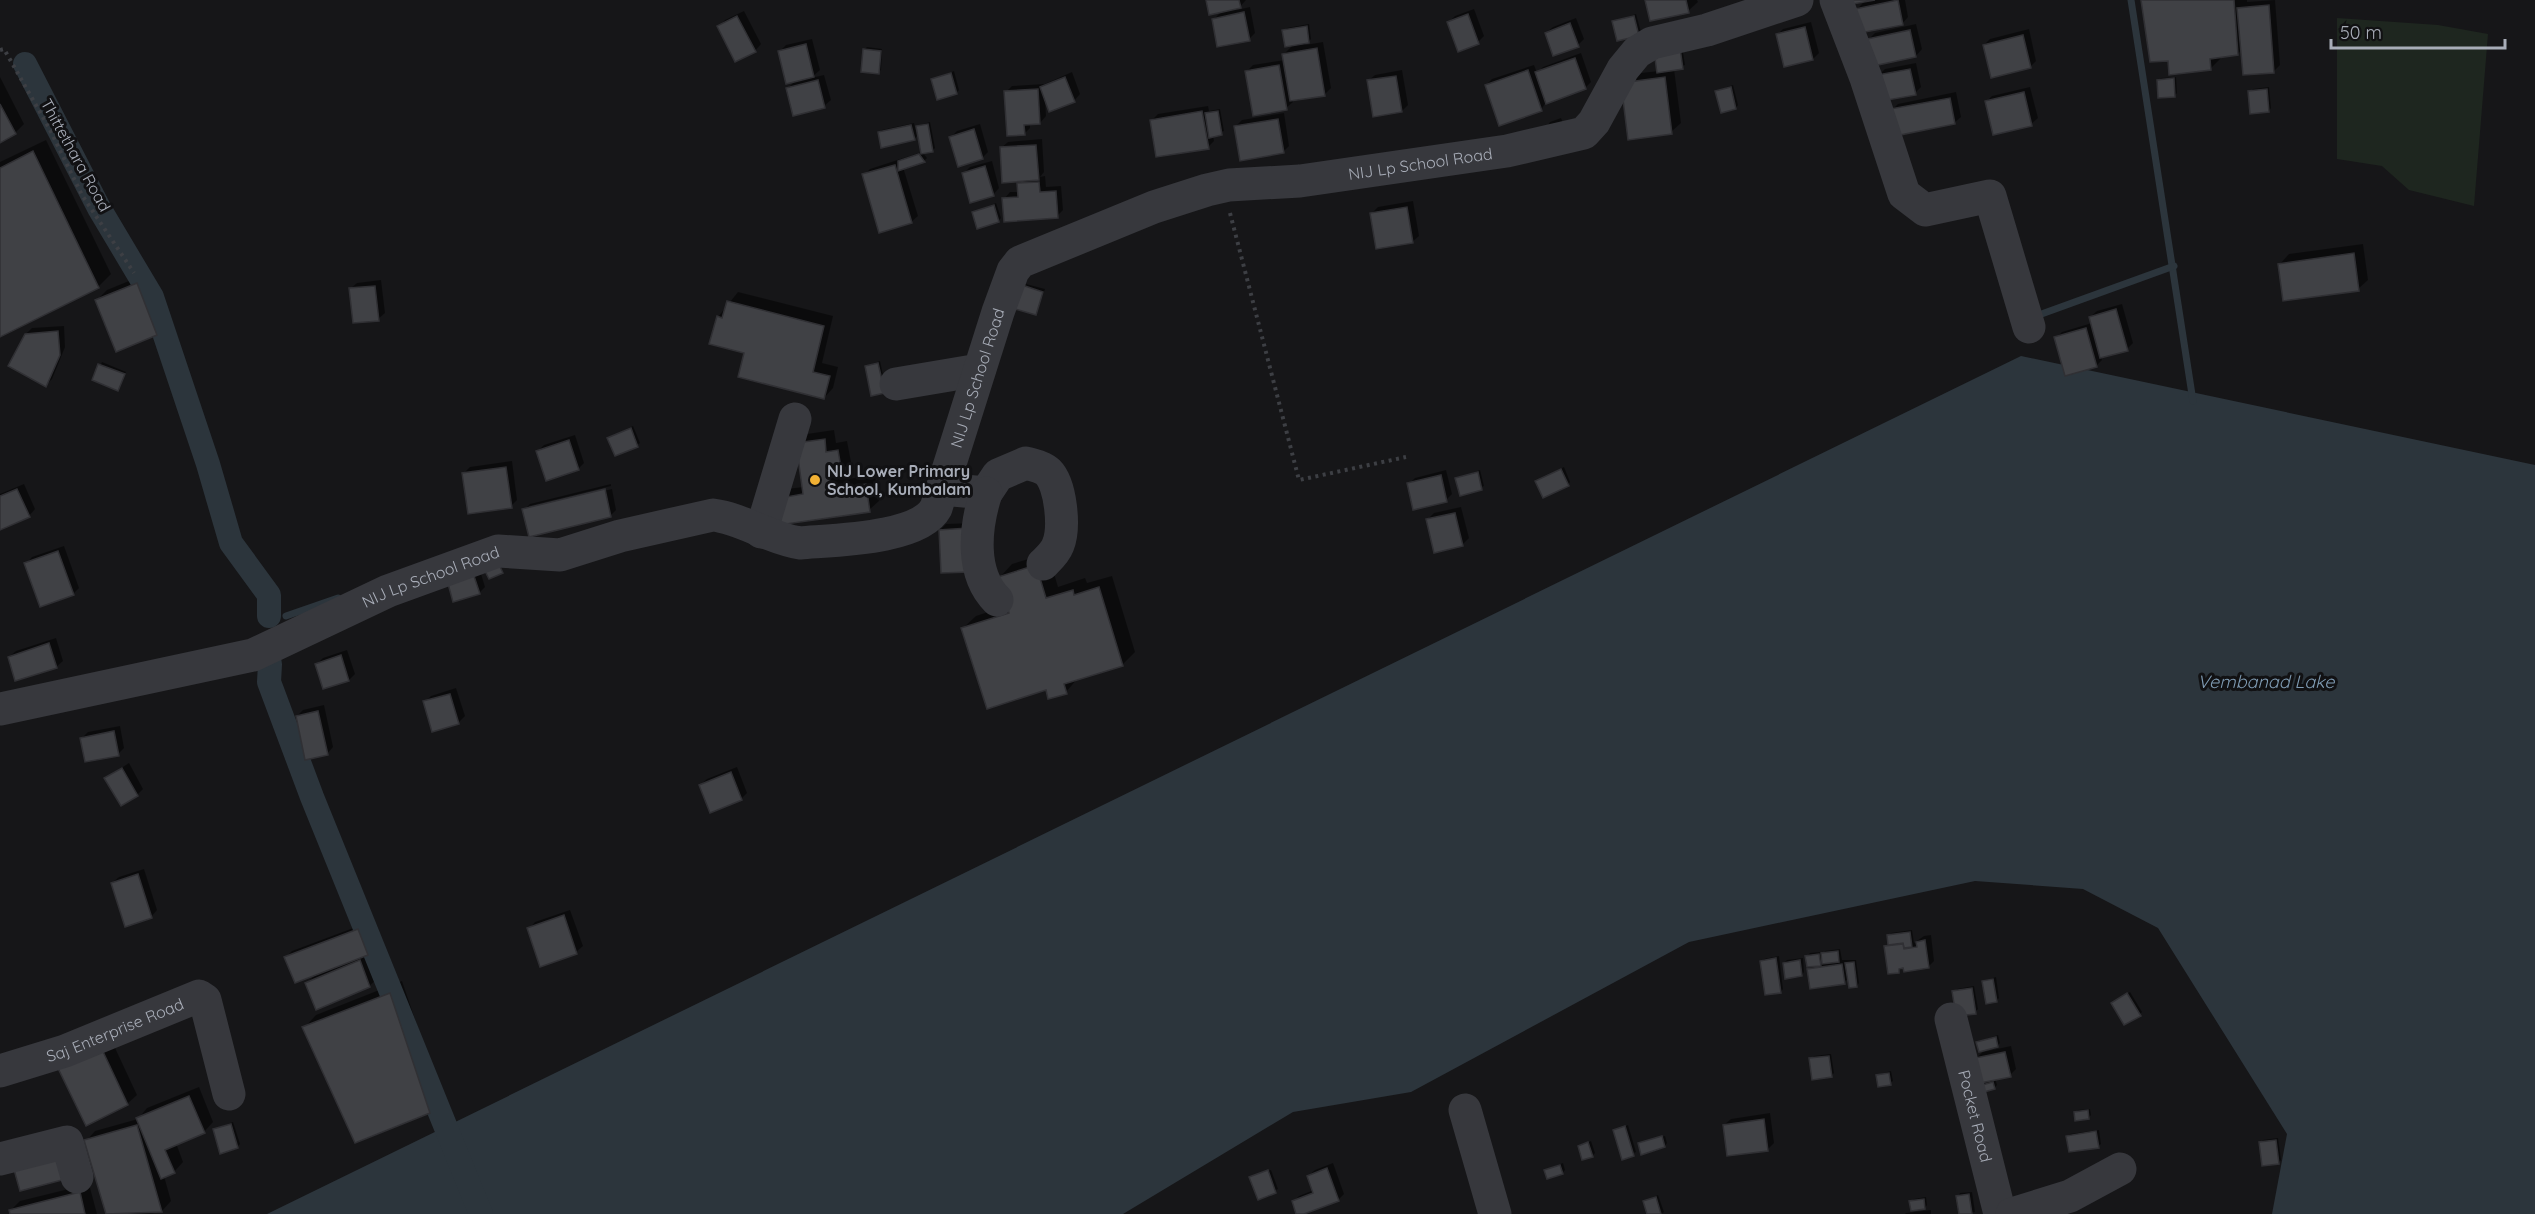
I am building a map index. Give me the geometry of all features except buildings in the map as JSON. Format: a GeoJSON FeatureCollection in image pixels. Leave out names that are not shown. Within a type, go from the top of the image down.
{"type":"FeatureCollection","features":[{"type":"Feature","properties":{"kind":"street","name":"NIJ Lp School Road"},"geometry":{"type":"LineString","coordinates":[[0,709],[253,655],[388,591],[498,551],[560,555],[620,536],[712,515],[725,516],[761,532],[800,543],[903,531],[921,524],[932,515],[942,489],[1013,271],[1020,262],[1154,207],[1223,186],[1300,182],[1495,153],[1584,133],[1594,122],[1623,69],[1637,52],[1652,43],[1707,30],[1797,0]]}},
{"type":"Feature","properties":{"kind":"street"},"geometry":{"type":"LineString","coordinates":[[1836,0],[1866,78],[1904,194],[1925,210],[1990,196],[2029,327]]}},
{"type":"Feature","properties":{"kind":"street"},"geometry":{"type":"LineString","coordinates":[[896,384],[979,370]]}},
{"type":"Feature","properties":{"kind":"street"},"geometry":{"type":"LineString","coordinates":[[761,532],[795,419]]}},
{"type":"Feature","properties":{"kind":"street"},"geometry":{"type":"LineString","coordinates":[[997,600],[986,588],[978,561],[979,521],[986,493],[999,475],[1026,463],[1047,470],[1056,484],[1060,525],[1059,543],[1053,554],[1043,564]]}},
{"type":"Feature","properties":{"kind":"street"},"geometry":{"type":"LineString","coordinates":[[942,489],[986,493]]}},
{"type":"Feature","properties":{"kind":"street","name":"Saj Enterprise Road"},"geometry":{"type":"LineString","coordinates":[[0,1071],[66,1051],[199,996],[205,1000],[229,1094]]}},
{"type":"Feature","properties":{"kind":"street","name":"Pocket Road"},"geometry":{"type":"LineString","coordinates":[[1950,1018],[2000,1214]]}},
{"type":"Feature","properties":{"kind":"street"},"geometry":{"type":"LineString","coordinates":[[1465,1110],[1495,1214]]}},
{"type":"Feature","properties":{"kind":"street"},"geometry":{"type":"LineString","coordinates":[[0,1159],[70,1141],[77,1177]]}},
{"type":"Feature","properties":{"kind":"street"},"geometry":{"type":"LineString","coordinates":[[2012,1214],[2070,1196],[2120,1169]]}},
{"type":"Feature","properties":{"kind":"path","name":"Thittethara Road"},"geometry":{"type":"LineString","coordinates":[[0,50],[4,48],[49,128],[82,195],[134,273]]}},
{"type":"Feature","properties":{"kind":"path"},"geometry":{"type":"LineString","coordinates":[[1223,186],[1299,480],[1406,457]]}},
{"type":"Feature","properties":{"kind":"shaded area"},"geometry":{"type":"Polygon","coordinates":[[[2337,18],[2438,25],[2488,34],[2474,206],[2409,190],[2382,166],[2337,159],[2337,18]]]}},
{"type":"Feature","properties":{"kind":"water","name":"Vembanad Lake"},"geometry":{"type":"Polygon","coordinates":[[[2021,356],[2535,465],[2535,1214],[2272,1214],[2287,1134],[2158,928],[2083,889],[1975,881],[1689,942],[1411,1092],[1293,1112],[1123,1214],[267,1214],[2021,356]]]}},
{"type":"Feature","properties":{"kind":"waterway"},"geometry":{"type":"LineString","coordinates":[[2131,0],[2193,401]]}},
{"type":"Feature","properties":{"kind":"waterway"},"geometry":{"type":"LineString","coordinates":[[25,64],[99,208],[152,297],[208,464],[231,543],[269,595],[269,616]]}},
{"type":"Feature","properties":{"kind":"waterway"},"geometry":{"type":"LineString","coordinates":[[2036,316],[2174,266]]}},
{"type":"Feature","properties":{"kind":"waterway"},"geometry":{"type":"LineString","coordinates":[[286,616],[338,598]]}},
{"type":"Feature","properties":{"kind":"waterway"},"geometry":{"type":"LineString","coordinates":[[270,664],[269,682],[312,797],[481,1214]]}},
{"type":"Feature","properties":{"kind":"place","name":"NIJ Lower Primary School, Kumbalam"},"geometry":{"type":"Point","coordinates":[815,480]}}]}
